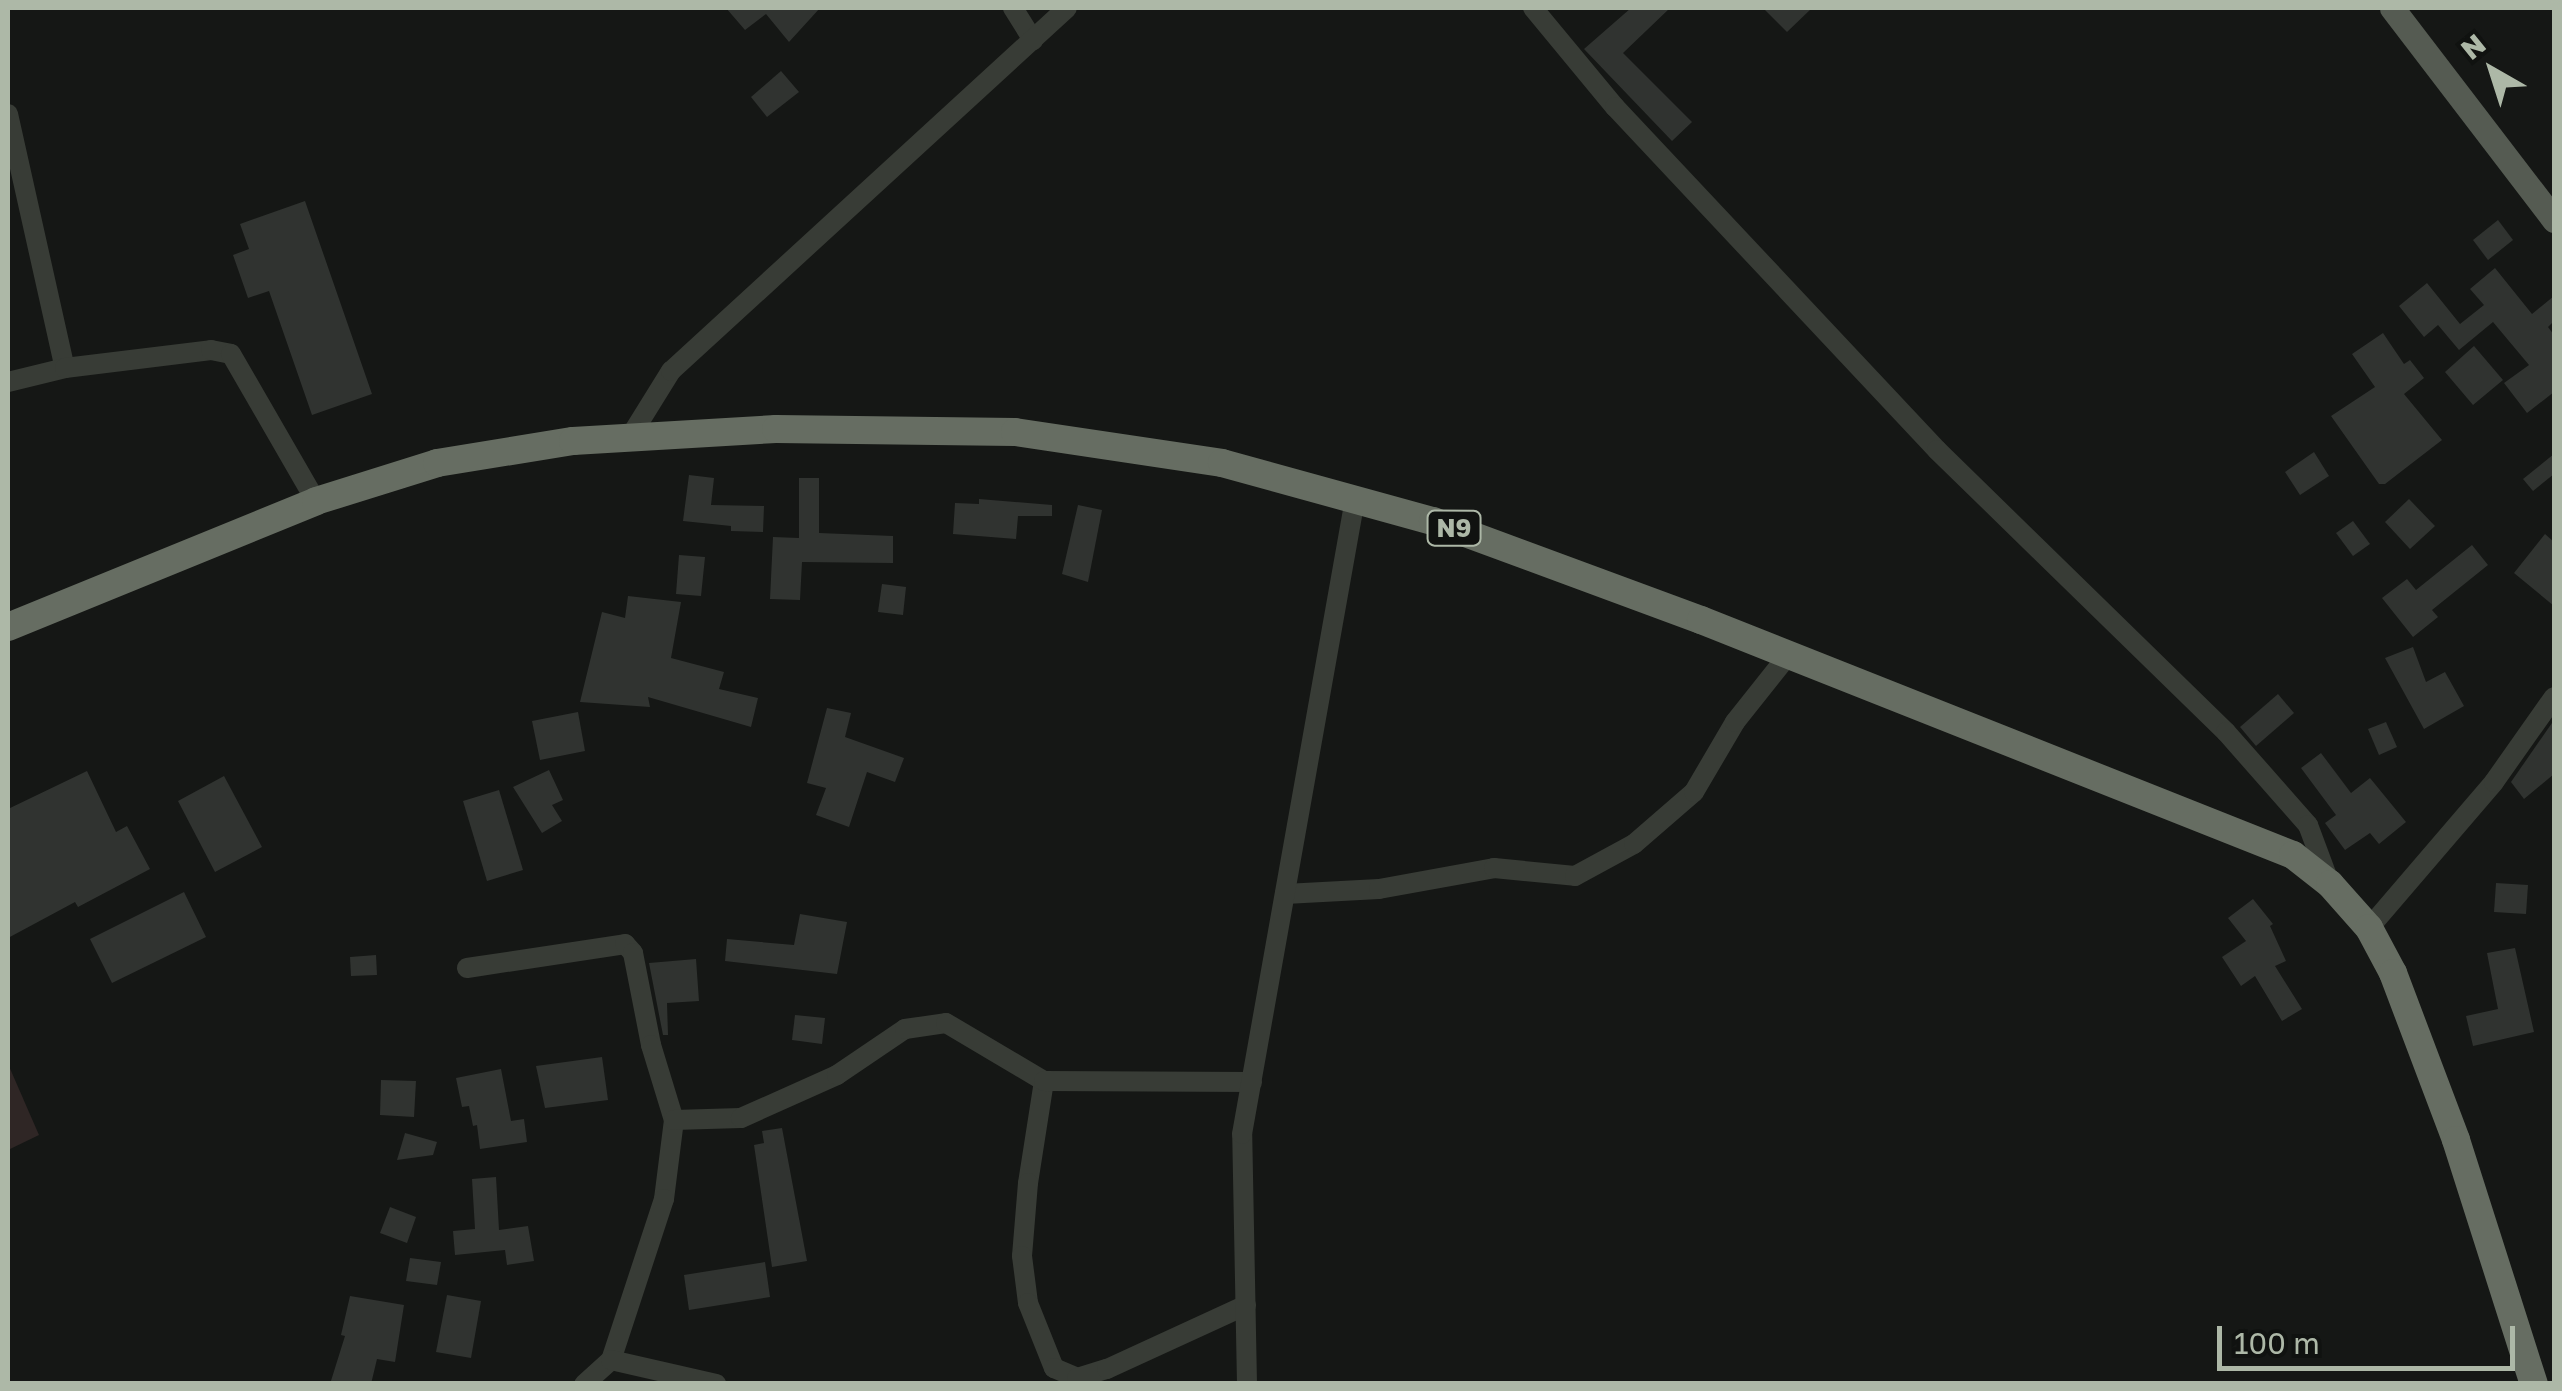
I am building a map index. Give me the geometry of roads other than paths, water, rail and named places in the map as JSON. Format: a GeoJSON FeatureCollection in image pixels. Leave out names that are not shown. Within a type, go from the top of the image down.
{"type":"FeatureCollection","features":[{"type":"Feature","properties":{"kind":"highway","name":"N9"},"geometry":{"type":"LineString","coordinates":[[8,627],[316,501],[437,463],[572,440],[776,429],[1015,432],[1222,463],[1433,521],[1789,654],[2292,854],[2330,884],[2368,928],[2393,974],[2450,1124],[2534,1384]]}},
{"type":"Feature","properties":{"kind":"main road"},"geometry":{"type":"LineString","coordinates":[[2392,8],[2554,220]]}},
{"type":"Feature","properties":{"kind":"street"},"geometry":{"type":"LineString","coordinates":[[1013,8],[1033,40]]}},
{"type":"Feature","properties":{"kind":"street"},"geometry":{"type":"LineString","coordinates":[[630,436],[671,371],[1068,8]]}},
{"type":"Feature","properties":{"kind":"street"},"geometry":{"type":"LineString","coordinates":[[1538,10],[1616,107],[1924,436],[2226,732],[2308,826],[2330,884]]}},
{"type":"Feature","properties":{"kind":"street"},"geometry":{"type":"LineString","coordinates":[[8,114],[65,368]]}},
{"type":"Feature","properties":{"kind":"street"},"geometry":{"type":"LineString","coordinates":[[8,382],[65,368],[210,350],[231,354],[316,501]]}},
{"type":"Feature","properties":{"kind":"street"},"geometry":{"type":"LineString","coordinates":[[1247,1384],[1242,1134],[1355,499]]}},
{"type":"Feature","properties":{"kind":"street"},"geometry":{"type":"LineString","coordinates":[[1284,894],[1379,888],[1494,868],[1574,876],[1634,844],[1694,792],[1735,722],[1789,654]]}},
{"type":"Feature","properties":{"kind":"street"},"geometry":{"type":"LineString","coordinates":[[2368,928],[2494,782],[2554,697]]}},
{"type":"Feature","properties":{"kind":"street"},"geometry":{"type":"LineString","coordinates":[[467,968],[625,944],[634,953],[651,1044],[674,1120],[664,1200],[611,1360],[584,1384]]}},
{"type":"Feature","properties":{"kind":"street"},"geometry":{"type":"LineString","coordinates":[[674,1120],[741,1118],[837,1075],[906,1029],[946,1023],[1044,1082],[1252,1082]]}},
{"type":"Feature","properties":{"kind":"street"},"geometry":{"type":"LineString","coordinates":[[1044,1082],[1028,1183],[1022,1256],[1028,1303],[1054,1368],[1077,1378],[1108,1368],[1246,1305]]}},
{"type":"Feature","properties":{"kind":"street"},"geometry":{"type":"LineString","coordinates":[[611,1360],[716,1384]]}}]}
